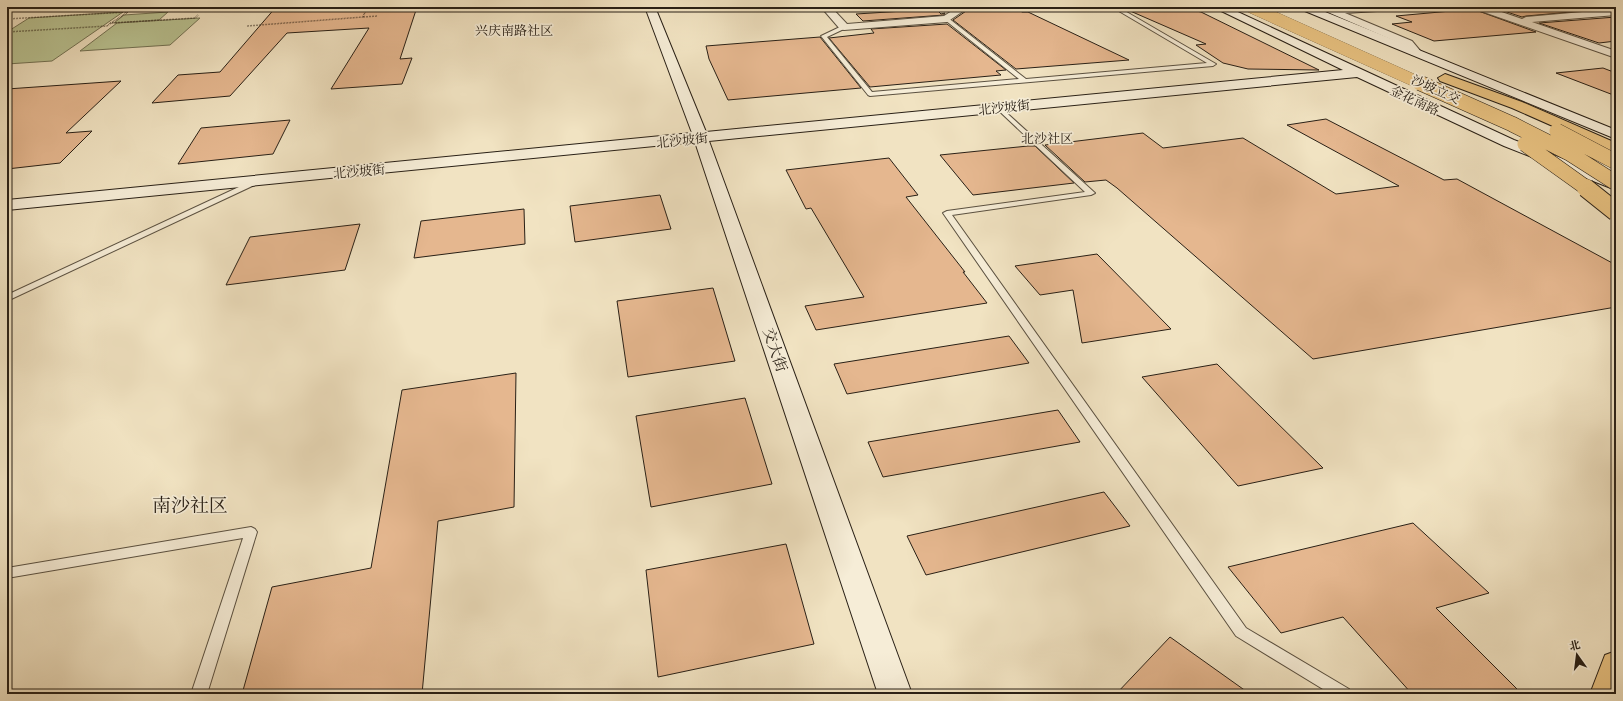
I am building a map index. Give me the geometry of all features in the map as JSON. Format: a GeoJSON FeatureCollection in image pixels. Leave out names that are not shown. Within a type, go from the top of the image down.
{"type":"FeatureCollection","features":[{"type":"Feature","properties":{"kind":"highway","name":"沙坡立交"},"geometry":{"type":"LineString","coordinates":[[1251,7],[1458,98],[1569,153],[1616,184]]}},
{"type":"Feature","properties":{"kind":"highway","name":"沙坡立交"},"geometry":{"type":"LineString","coordinates":[[1275,7],[1445,78],[1564,134],[1616,162]]}},
{"type":"Feature","properties":{"kind":"highway"},"geometry":{"type":"LineString","coordinates":[[1445,78],[1517,105],[1616,149]]}},
{"type":"Feature","properties":{"kind":"highway"},"geometry":{"type":"LineString","coordinates":[[1458,98],[1573,178],[1616,212]]}},
{"type":"Feature","properties":{"kind":"street","name":"交大街"},"geometry":{"type":"LineString","coordinates":[[650,7],[701,138],[895,694]]}},
{"type":"Feature","properties":{"kind":"street"},"geometry":{"type":"LineString","coordinates":[[826,7],[844,27],[947,19],[964,7]]}},
{"type":"Feature","properties":{"kind":"street","name":"金花南路"},"geometry":{"type":"LineString","coordinates":[[1218,7],[1509,144],[1616,184]]}},
{"type":"Feature","properties":{"kind":"street"},"geometry":{"type":"LineString","coordinates":[[1304,7],[1613,133]]}},
{"type":"Feature","properties":{"kind":"street"},"geometry":{"type":"LineString","coordinates":[[1321,7],[1408,43],[1416,53]]}},
{"type":"Feature","properties":{"kind":"street"},"geometry":{"type":"LineString","coordinates":[[1332,12],[1393,7]]}},
{"type":"Feature","properties":{"kind":"street"},"geometry":{"type":"LineString","coordinates":[[1478,7],[1616,55]]}},
{"type":"Feature","properties":{"kind":"street"},"geometry":{"type":"LineString","coordinates":[[1518,21],[1616,12]]}},
{"type":"Feature","properties":{"kind":"street","name":"北沙坡街"},"geometry":{"type":"LineString","coordinates":[[7,204],[701,138],[1356,73]]}},
{"type":"Feature","properties":{"kind":"street"},"geometry":{"type":"LineString","coordinates":[[1509,144],[1582,181],[1616,202]]}},
{"type":"Feature","properties":{"kind":"lane"},"geometry":{"type":"LineString","coordinates":[[844,27],[824,36],[870,94],[1213,64],[1114,7]]}},
{"type":"Feature","properties":{"kind":"lane"},"geometry":{"type":"LineString","coordinates":[[947,19],[1024,80]]}},
{"type":"Feature","properties":{"kind":"lane"},"geometry":{"type":"LineString","coordinates":[[1000,108],[1091,193],[946,213],[1241,632],[1344,694]]}},
{"type":"Feature","properties":{"kind":"lane"},"geometry":{"type":"LineString","coordinates":[[7,298],[261,180]]}},
{"type":"Feature","properties":{"kind":"lane"},"geometry":{"type":"LineString","coordinates":[[7,573],[251,532],[199,694]]}},
{"type":"Feature","properties":{"kind":"path"},"geometry":{"type":"LineString","coordinates":[[258,9],[292,7]]}},
{"type":"Feature","properties":{"kind":"path"},"geometry":{"type":"LineString","coordinates":[[363,17],[367,7]]}},
{"type":"Feature","properties":{"kind":"path"},"geometry":{"type":"LineString","coordinates":[[475,7],[499,7]]}},
{"type":"Feature","properties":{"kind":"path"},"geometry":{"type":"LineString","coordinates":[[366,10],[381,9]]}},
{"type":"Feature","properties":{"kind":"path"},"geometry":{"type":"LineString","coordinates":[[7,19],[128,12],[107,26],[7,32]]}},
{"type":"Feature","properties":{"kind":"path"},"geometry":{"type":"LineString","coordinates":[[111,23],[195,18],[198,16]]}},
{"type":"Feature","properties":{"kind":"path"},"geometry":{"type":"LineString","coordinates":[[247,26],[378,16]]}},
{"type":"Feature","properties":{"kind":"green space"},"geometry":{"type":"Polygon","coordinates":[[[123,12],[52,61],[7,64],[7,32],[29,18],[123,12]]]}},
{"type":"Feature","properties":{"kind":"green space"},"geometry":{"type":"Polygon","coordinates":[[[168,12],[159,20],[114,23],[124,15],[168,12]]]}},
{"type":"Feature","properties":{"kind":"green space"},"geometry":{"type":"Polygon","coordinates":[[[200,18],[170,45],[80,51],[117,23],[200,18]]]}},
{"type":"Feature","properties":{"kind":"building"},"geometry":{"type":"Polygon","coordinates":[[[276,7],[344,7],[344,10],[417,7],[400,59],[412,58],[402,84],[331,89],[369,28],[287,33],[230,96],[152,103],[178,75],[220,72],[276,7]]]}},
{"type":"Feature","properties":{"kind":"building"},"geometry":{"type":"Polygon","coordinates":[[[980,7],[1015,7],[1022,12],[1028,12],[1129,60],[1016,69],[953,20],[969,9],[980,7]]]}},
{"type":"Feature","properties":{"kind":"building"},"geometry":{"type":"Polygon","coordinates":[[[1121,7],[1178,7],[1201,12],[1319,70],[1248,69],[1223,63],[1196,45],[1206,44],[1121,7]]]}},
{"type":"Feature","properties":{"kind":"building"},"geometry":{"type":"Polygon","coordinates":[[[1492,7],[1616,7],[1616,8],[1522,17],[1492,7]]]}},
{"type":"Feature","properties":{"kind":"building"},"geometry":{"type":"Polygon","coordinates":[[[936,9],[941,14],[945,13],[944,15],[863,21],[856,14],[936,9]]]}},
{"type":"Feature","properties":{"kind":"building"},"geometry":{"type":"Polygon","coordinates":[[[1473,9],[1536,32],[1434,41],[1392,24],[1412,22],[1396,16],[1473,9]]]}},
{"type":"Feature","properties":{"kind":"building"},"geometry":{"type":"Polygon","coordinates":[[[1616,17],[1616,41],[1599,43],[1539,23],[1616,17]]]}},
{"type":"Feature","properties":{"kind":"building"},"geometry":{"type":"Polygon","coordinates":[[[947,24],[1006,70],[996,71],[1001,75],[870,87],[829,38],[874,33],[871,29],[947,24]]]}},
{"type":"Feature","properties":{"kind":"building"},"geometry":{"type":"Polygon","coordinates":[[[820,37],[861,88],[728,100],[709,59],[706,46],[820,37]]]}},
{"type":"Feature","properties":{"kind":"building"},"geometry":{"type":"Polygon","coordinates":[[[1603,68],[1616,73],[1616,96],[1556,73],[1603,68]]]}},
{"type":"Feature","properties":{"kind":"building"},"geometry":{"type":"Polygon","coordinates":[[[121,81],[66,133],[92,131],[60,163],[7,169],[7,89],[121,81]]]}},
{"type":"Feature","properties":{"kind":"building"},"geometry":{"type":"Polygon","coordinates":[[[1326,119],[1444,180],[1457,179],[1616,265],[1616,307],[1313,359],[1117,188],[1106,180],[1085,182],[1045,145],[1143,133],[1163,148],[1243,138],[1336,194],[1399,186],[1287,125],[1326,119]]]}},
{"type":"Feature","properties":{"kind":"building"},"geometry":{"type":"Polygon","coordinates":[[[290,120],[273,154],[178,164],[201,128],[290,120]]]}},
{"type":"Feature","properties":{"kind":"building"},"geometry":{"type":"Polygon","coordinates":[[[1035,146],[1074,183],[973,195],[940,155],[1035,146]]]}},
{"type":"Feature","properties":{"kind":"building"},"geometry":{"type":"Polygon","coordinates":[[[889,158],[918,195],[906,197],[965,272],[963,272],[987,303],[816,330],[805,306],[864,297],[811,208],[806,209],[786,170],[889,158]]]}},
{"type":"Feature","properties":{"kind":"building"},"geometry":{"type":"Polygon","coordinates":[[[660,195],[671,229],[575,242],[570,206],[660,195]]]}},
{"type":"Feature","properties":{"kind":"building"},"geometry":{"type":"Polygon","coordinates":[[[524,209],[525,244],[414,258],[421,221],[524,209]]]}},
{"type":"Feature","properties":{"kind":"building"},"geometry":{"type":"Polygon","coordinates":[[[360,224],[345,270],[226,285],[250,237],[360,224]]]}},
{"type":"Feature","properties":{"kind":"building"},"geometry":{"type":"Polygon","coordinates":[[[1097,254],[1171,329],[1082,343],[1073,290],[1040,295],[1015,266],[1097,254]]]}},
{"type":"Feature","properties":{"kind":"building"},"geometry":{"type":"Polygon","coordinates":[[[713,288],[735,361],[628,377],[617,301],[713,288]]]}},
{"type":"Feature","properties":{"kind":"building"},"geometry":{"type":"Polygon","coordinates":[[[1009,336],[1029,363],[847,394],[834,364],[1009,336]]]}},
{"type":"Feature","properties":{"kind":"building"},"geometry":{"type":"Polygon","coordinates":[[[1217,364],[1323,468],[1238,486],[1142,377],[1217,364]]]}},
{"type":"Feature","properties":{"kind":"building"},"geometry":{"type":"Polygon","coordinates":[[[516,373],[514,507],[438,521],[422,694],[242,694],[272,587],[371,568],[402,390],[516,373]]]}},
{"type":"Feature","properties":{"kind":"building"},"geometry":{"type":"Polygon","coordinates":[[[745,398],[772,484],[651,507],[636,416],[745,398]]]}},
{"type":"Feature","properties":{"kind":"building"},"geometry":{"type":"Polygon","coordinates":[[[1058,410],[1080,442],[883,477],[868,442],[1058,410]]]}},
{"type":"Feature","properties":{"kind":"building"},"geometry":{"type":"Polygon","coordinates":[[[1104,492],[1130,526],[926,575],[907,536],[1104,492]]]}},
{"type":"Feature","properties":{"kind":"building"},"geometry":{"type":"Polygon","coordinates":[[[1413,523],[1489,593],[1436,608],[1522,694],[1412,694],[1343,617],[1281,633],[1228,567],[1413,523]]]}},
{"type":"Feature","properties":{"kind":"building"},"geometry":{"type":"Polygon","coordinates":[[[786,544],[814,644],[658,677],[646,570],[786,544]]]}},
{"type":"Feature","properties":{"kind":"building"},"geometry":{"type":"Polygon","coordinates":[[[1170,637],[1250,694],[1116,694],[1170,637]]]}},
{"type":"Feature","properties":{"kind":"district","name":"兴庆南路社区"},"geometry":{"type":"Point","coordinates":[514,30]}},
{"type":"Feature","properties":{"kind":"district","name":"北沙社区"},"geometry":{"type":"Point","coordinates":[1047,138]}},
{"type":"Feature","properties":{"kind":"district","name":"南沙社区"},"geometry":{"type":"Point","coordinates":[190,505]}}]}
